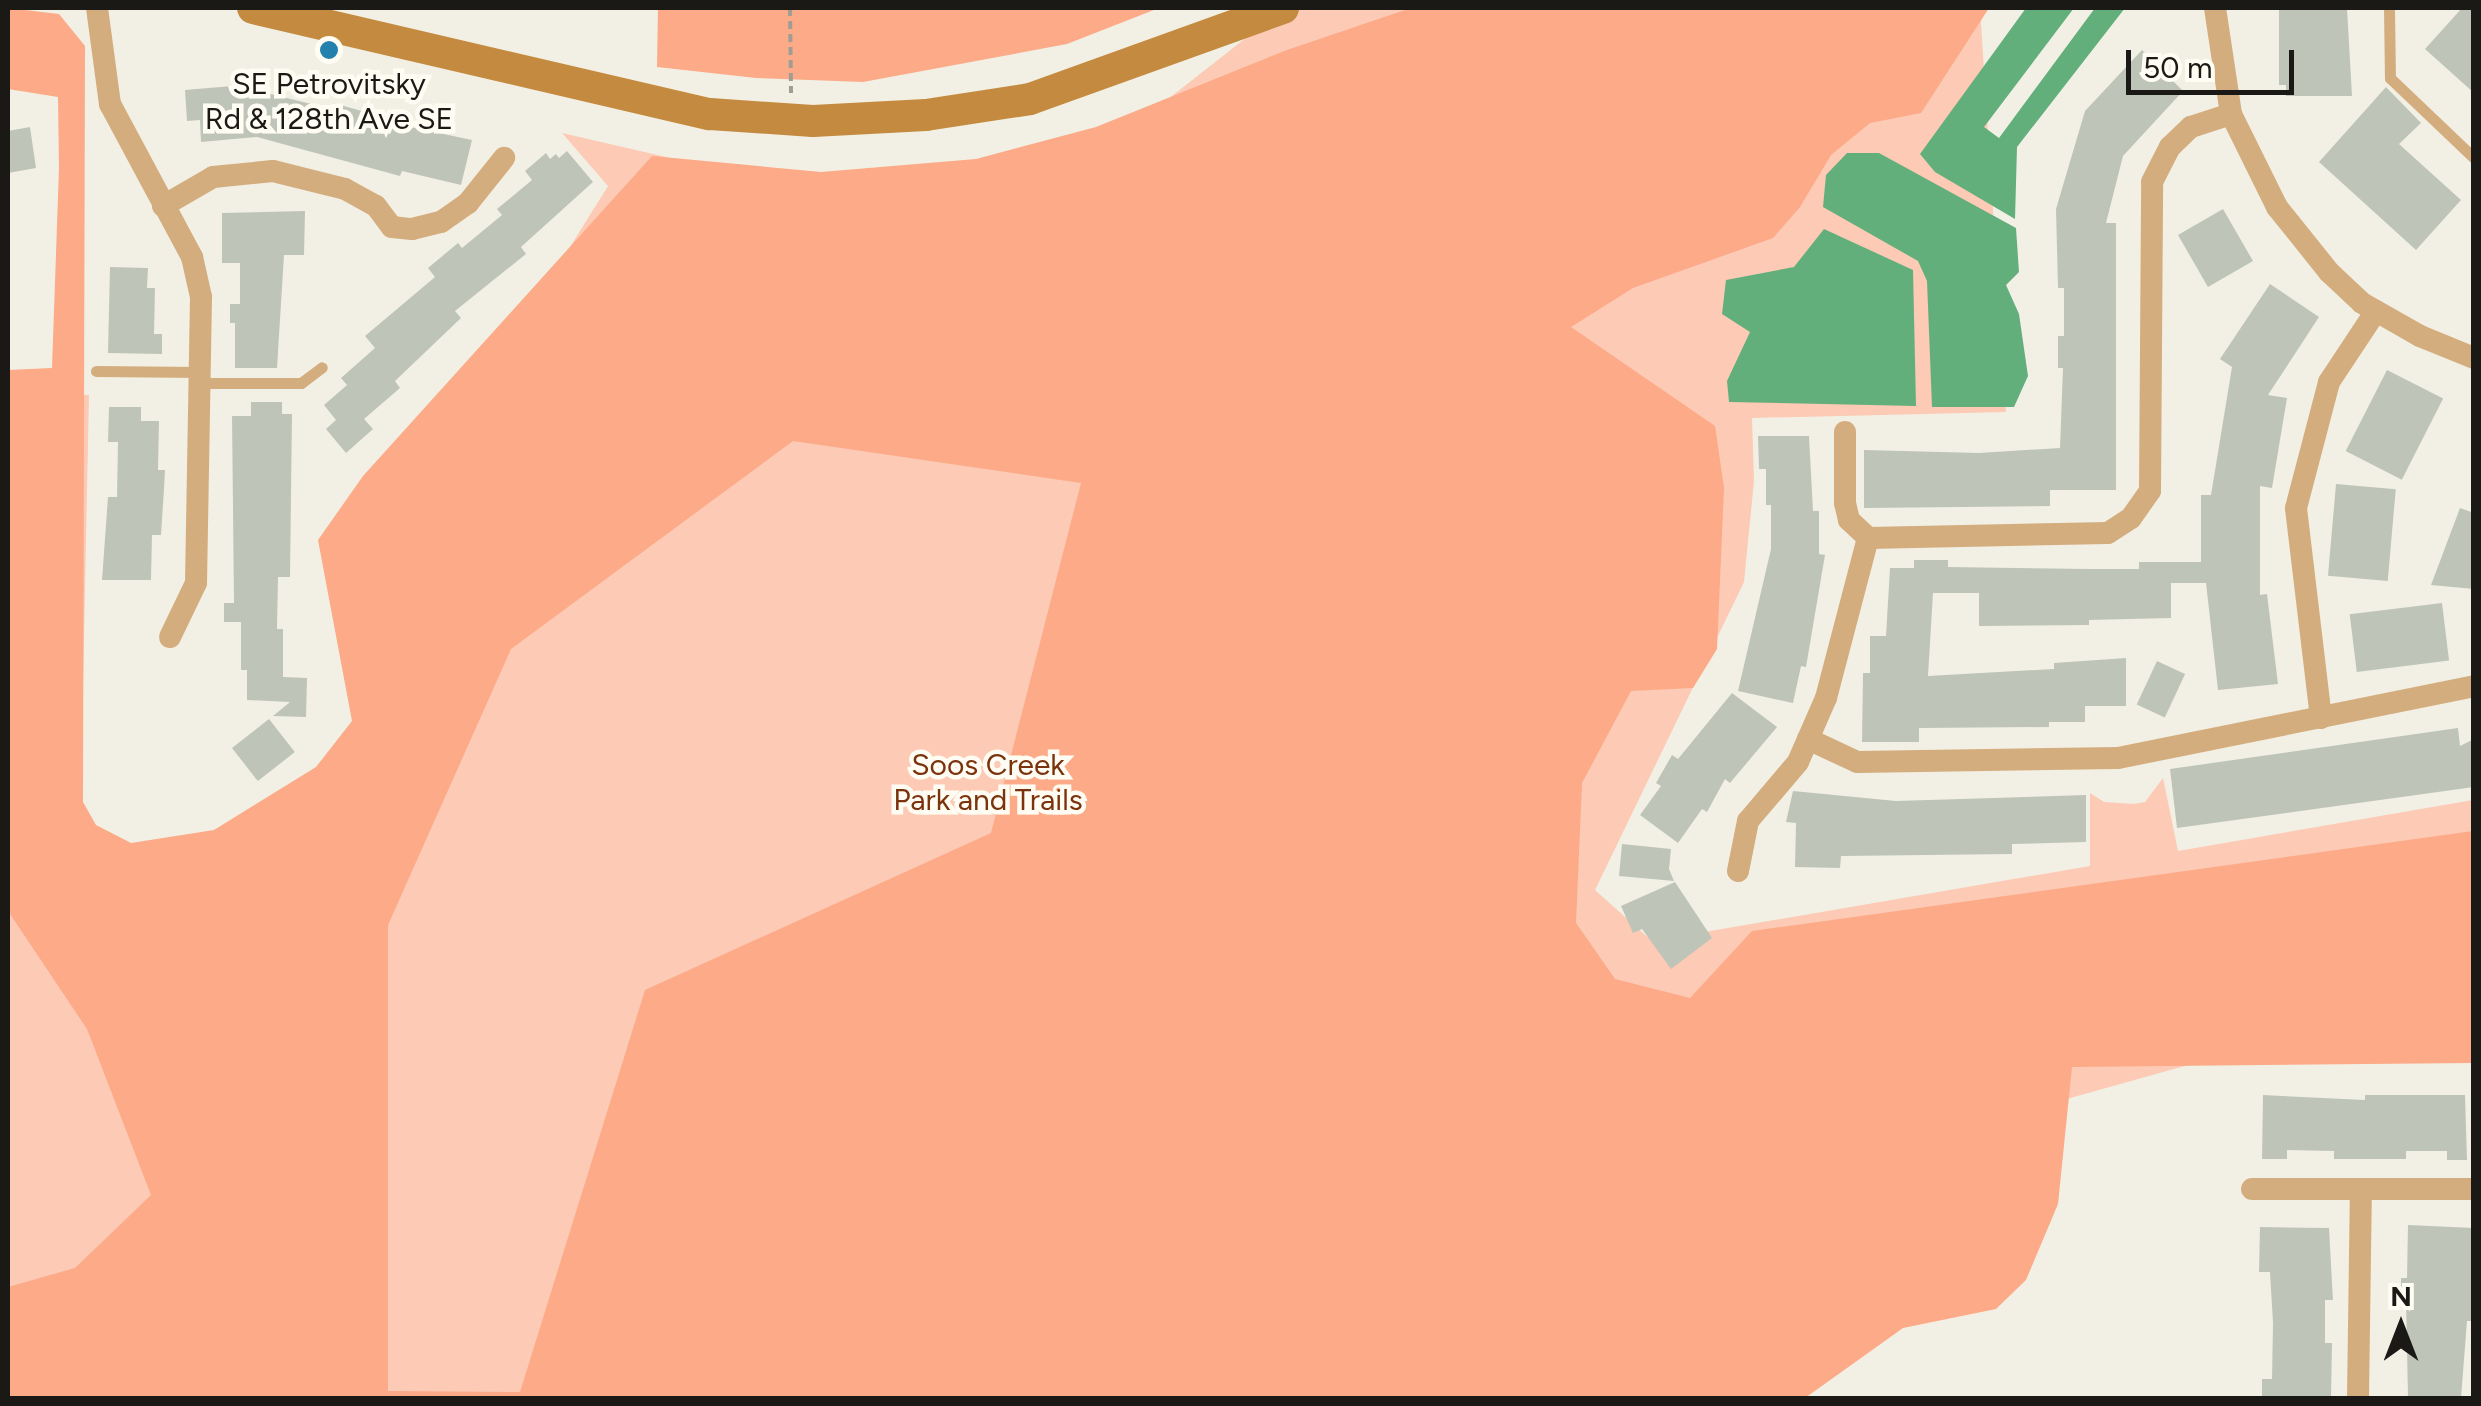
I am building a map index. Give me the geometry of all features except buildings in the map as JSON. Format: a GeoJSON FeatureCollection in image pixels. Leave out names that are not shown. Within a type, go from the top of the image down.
{"type":"FeatureCollection","features":[{"type":"Feature","properties":{"kind":"main road"},"geometry":{"type":"LineString","coordinates":[[254,8],[710,114],[790,120],[926,115],[1030,99],[1283,8]]}},
{"type":"Feature","properties":{"kind":"street"},"geometry":{"type":"LineString","coordinates":[[97,8],[110,104],[198,277],[196,583],[170,637]]}},
{"type":"Feature","properties":{"kind":"street"},"geometry":{"type":"LineString","coordinates":[[2215,8],[2231,114],[2277,207],[2329,272],[2376,311],[2420,336],[2474,358]]}},
{"type":"Feature","properties":{"kind":"street"},"geometry":{"type":"LineString","coordinates":[[1845,432],[1844,503],[1849,520],[1868,538],[2108,533],[2131,518],[2150,491],[2152,182],[2170,148],[2192,127],[2231,114]]}},
{"type":"Feature","properties":{"kind":"street"},"geometry":{"type":"LineString","coordinates":[[163,206],[213,178],[274,171],[345,188],[376,206],[392,228],[412,228],[441,222],[468,203],[504,158]]}},
{"type":"Feature","properties":{"kind":"street"},"geometry":{"type":"LineString","coordinates":[[2321,718],[2296,508],[2329,382],[2376,311]]}},
{"type":"Feature","properties":{"kind":"street"},"geometry":{"type":"LineString","coordinates":[[1738,870],[1748,820],[1798,762],[1826,698],[1868,538]]}},
{"type":"Feature","properties":{"kind":"street"},"geometry":{"type":"LineString","coordinates":[[1808,739],[1857,762],[2118,758],[2474,686]]}},
{"type":"Feature","properties":{"kind":"street"},"geometry":{"type":"LineString","coordinates":[[2252,1189],[2474,1189]]}},
{"type":"Feature","properties":{"kind":"street"},"geometry":{"type":"LineString","coordinates":[[2358,1398],[2361,1189]]}},
{"type":"Feature","properties":{"kind":"lane"},"geometry":{"type":"LineString","coordinates":[[2389,8],[2390,78],[2474,158]]}},
{"type":"Feature","properties":{"kind":"lane"},"geometry":{"type":"LineString","coordinates":[[96,371],[301,383],[322,367]]}},
{"type":"Feature","properties":{"kind":"path"},"geometry":{"type":"LineString","coordinates":[[790,8],[790,120]]}},
{"type":"Feature","properties":{"kind":"green space","name":"Soos Creek Park and Trails"},"geometry":{"type":"Polygon","coordinates":[[[1284,8],[1980,8],[2006,412],[1752,418],[1754,481],[1744,582],[1595,890],[1652,941],[2090,866],[2090,793],[2104,802],[2145,802],[2163,778],[2178,851],[2473,800],[2473,985],[1807,1172],[1725,1398],[8,1398],[8,393],[89,395],[80,831],[120,863],[316,826],[555,271],[608,186],[562,133],[740,174],[788,178],[996,166],[1154,110],[1284,8]]]}},
{"type":"Feature","properties":{"kind":"shaded area","name":"Soos Creek Park and Trails"},"geometry":{"type":"Polygon","coordinates":[[[8,8],[59,14],[85,46],[83,802],[96,825],[131,843],[214,830],[316,767],[352,721],[318,540],[363,476],[652,156],[821,172],[976,159],[1096,127],[1287,50],[1411,8],[1989,8],[1921,113],[1870,123],[1831,155],[1800,207],[1773,238],[1633,288],[1571,327],[1715,426],[1724,488],[1717,649],[1693,688],[1631,691],[1582,783],[1576,923],[1615,979],[1690,998],[1752,931],[2473,831],[2473,1063],[2072,1067],[2058,1204],[2026,1280],[1996,1309],[1903,1328],[1805,1398],[8,1398],[8,1287],[75,1268],[151,1195],[87,1029],[8,911],[8,370],[52,368],[59,168],[58,97],[8,89],[8,8]],[[793,441],[511,649],[388,925],[388,1391],[520,1392],[645,990],[991,833],[1081,483],[793,441]]]}},
{"type":"Feature","properties":{"kind":"shaded area"},"geometry":{"type":"Polygon","coordinates":[[[658,8],[1159,8],[1067,44],[863,82],[756,78],[657,67],[658,8]]]}},
{"type":"Feature","properties":{"kind":"shaded area"},"geometry":{"type":"Polygon","coordinates":[[[2026,8],[2074,8],[1984,127],[1999,138],[2095,8],[2125,8],[2017,147],[2015,219],[1935,172],[1920,154],[2026,8]]]}},
{"type":"Feature","properties":{"kind":"shaded area"},"geometry":{"type":"Polygon","coordinates":[[[1847,153],[1879,153],[2016,228],[2019,272],[2006,285],[2019,314],[2028,376],[2014,407],[1932,407],[1927,281],[1918,261],[1823,207],[1826,175],[1847,153]]]}},
{"type":"Feature","properties":{"kind":"shaded area"},"geometry":{"type":"Polygon","coordinates":[[[1824,229],[1913,270],[1916,406],[1729,402],[1727,381],[1750,332],[1722,314],[1726,280],[1794,267],[1824,229]]]}},
{"type":"Feature","properties":{"kind":"place","name":"SE Petrovitsky Rd & 128th Ave SE"},"geometry":{"type":"Point","coordinates":[329,50]}}]}
